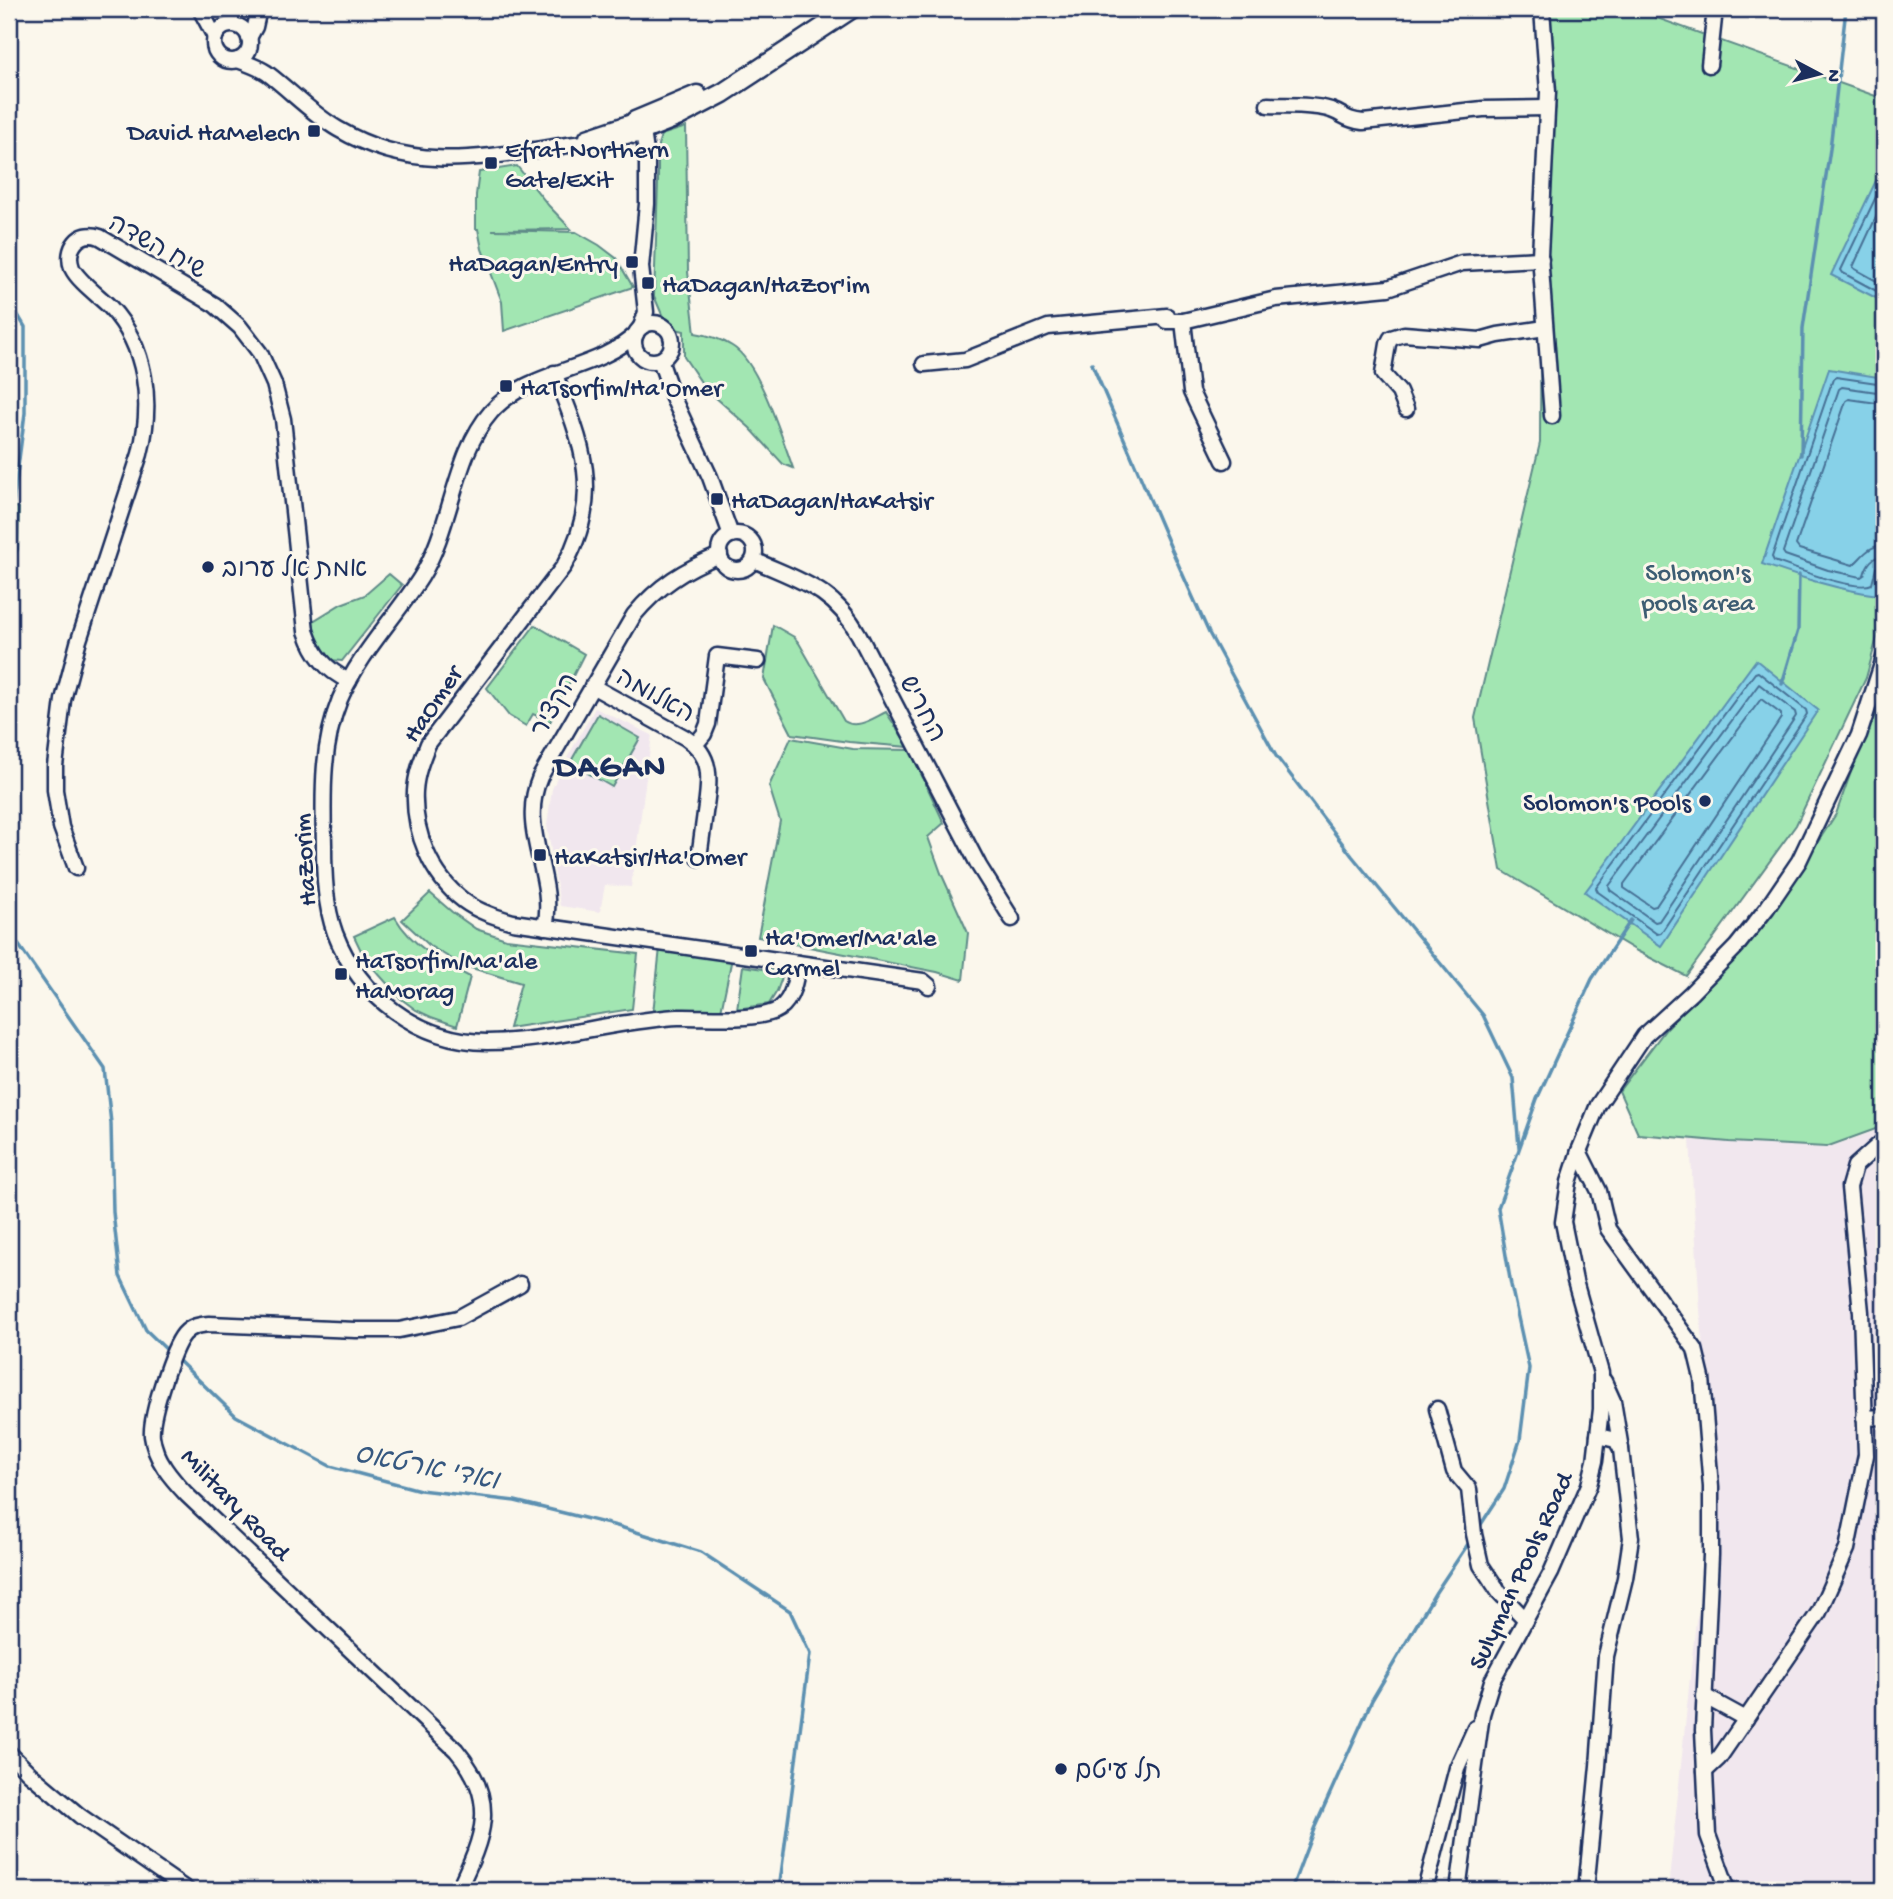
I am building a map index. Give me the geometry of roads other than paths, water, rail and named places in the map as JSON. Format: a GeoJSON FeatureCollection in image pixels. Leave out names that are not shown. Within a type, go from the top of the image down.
{"type":"FeatureCollection","features":[{"type":"Feature","properties":{"kind":"main road"},"geometry":{"type":"LineString","coordinates":[[637,129],[707,102],[851,9]]}},
{"type":"Feature","properties":{"kind":"street"},"geometry":{"type":"LineString","coordinates":[[200,9],[215,37]]}},
{"type":"Feature","properties":{"kind":"street"},"geometry":{"type":"LineString","coordinates":[[210,9],[218,17],[244,30],[267,74]]}},
{"type":"Feature","properties":{"kind":"street"},"geometry":{"type":"LineString","coordinates":[[259,9],[246,54],[238,60],[229,61],[218,54],[214,46],[215,37],[221,29],[251,18],[259,9]]}},
{"type":"Feature","properties":{"kind":"street"},"geometry":{"type":"LineString","coordinates":[[1542,9],[1548,92],[1541,259],[1552,416]]}},
{"type":"Feature","properties":{"kind":"street"},"geometry":{"type":"LineString","coordinates":[[1709,65],[1715,9]]}},
{"type":"Feature","properties":{"kind":"street"},"geometry":{"type":"LineString","coordinates":[[238,60],[267,74],[336,128],[373,146],[397,153],[443,159],[474,159],[517,154],[637,129],[647,159],[647,204],[641,267],[646,314],[634,346],[642,358]]}},
{"type":"Feature","properties":{"kind":"street"},"geometry":{"type":"LineString","coordinates":[[1268,105],[1310,106],[1333,111],[1350,121],[1363,122],[1483,109],[1547,108]]}},
{"type":"Feature","properties":{"kind":"street","name":"שיח השדה"},"geometry":{"type":"LineString","coordinates":[[76,869],[61,827],[55,790],[55,766],[65,693],[78,643],[140,454],[147,407],[144,374],[133,341],[113,310],[73,270],[72,250],[81,237],[90,234],[100,237],[215,304],[240,327],[260,353],[274,384],[283,419],[306,631],[323,664],[334,674],[349,681]]}},
{"type":"Feature","properties":{"kind":"street"},"geometry":{"type":"LineString","coordinates":[[924,364],[965,360],[1048,327],[1167,316],[1167,321],[1183,321],[1276,299],[1388,288],[1462,263],[1541,259]]}},
{"type":"Feature","properties":{"kind":"street"},"geometry":{"type":"LineString","coordinates":[[606,353],[622,351],[651,361],[660,360],[667,355],[672,344],[671,335],[645,300]]}},
{"type":"Feature","properties":{"kind":"street"},"geometry":{"type":"LineString","coordinates":[[1183,321],[1191,392],[1224,461]]}},
{"type":"Feature","properties":{"kind":"street"},"geometry":{"type":"LineString","coordinates":[[638,330],[652,323],[664,326]]}},
{"type":"Feature","properties":{"kind":"street"},"geometry":{"type":"LineString","coordinates":[[1406,409],[1399,392],[1383,374],[1391,338],[1404,334],[1480,340],[1545,328]]}},
{"type":"Feature","properties":{"kind":"street","name":"HaZorim"},"geometry":{"type":"LineString","coordinates":[[638,330],[621,345],[606,353],[554,373],[505,398],[491,411],[480,427],[466,456],[441,534],[427,566],[349,681],[334,716],[324,768],[324,876],[328,906],[335,933],[347,959],[363,982],[382,1002],[404,1018],[456,1039],[485,1042],[517,1040],[660,1019],[762,1016],[778,1009],[788,999],[794,986],[798,963]]}},
{"type":"Feature","properties":{"kind":"street"},"geometry":{"type":"LineString","coordinates":[[660,360],[674,400],[710,477],[731,535]]}},
{"type":"Feature","properties":{"kind":"street","name":"HaOmer"},"geometry":{"type":"LineString","coordinates":[[554,373],[576,428],[585,466],[586,502],[579,535],[553,581],[428,744],[419,766],[415,790],[416,815],[431,862],[446,883],[464,901],[487,914],[513,922],[923,981],[929,985]]}},
{"type":"Feature","properties":{"kind":"street"},"geometry":{"type":"LineString","coordinates":[[743,534],[752,541],[754,560],[746,568],[735,570],[725,565],[720,555],[721,544],[731,535],[743,534]]}},
{"type":"Feature","properties":{"kind":"street","name":"הקציר"},"geometry":{"type":"LineString","coordinates":[[545,927],[547,900],[532,817],[534,794],[540,777],[627,625],[651,596],[683,572],[720,555]]}},
{"type":"Feature","properties":{"kind":"street","name":"החריש"},"geometry":{"type":"LineString","coordinates":[[754,560],[821,591],[836,603],[848,618],[979,866],[1012,919]]}},
{"type":"Feature","properties":{"kind":"street","name":"האלומה"},"geometry":{"type":"LineString","coordinates":[[695,745],[708,724],[717,656],[758,662]]}},
{"type":"Feature","properties":{"kind":"street","name":"Sulyman Pools Road"},"geometry":{"type":"LineString","coordinates":[[1458,1890],[1482,1714],[1492,1681],[1551,1573],[1589,1485],[1595,1461],[1601,1409],[1601,1373],[1575,1281],[1563,1222],[1569,1182],[1579,1151],[1598,1105],[1644,1036],[1736,947],[1799,861],[1859,735],[1884,657]]}},
{"type":"Feature","properties":{"kind":"street","name":"האלומה"},"geometry":{"type":"LineString","coordinates":[[592,686],[685,738],[695,745],[705,759],[709,776],[699,858]]}},
{"type":"Feature","properties":{"kind":"street"},"geometry":{"type":"LineString","coordinates":[[1705,1771],[1719,1758],[1819,1612],[1847,1549],[1866,1455],[1861,1312],[1849,1187],[1856,1166],[1884,1140]]}},
{"type":"Feature","properties":{"kind":"street"},"geometry":{"type":"LineString","coordinates":[[1579,1151],[1599,1191],[1608,1229],[1695,1349],[1702,1378],[1711,1487],[1711,1555],[1703,1730],[1708,1835],[1728,1890]]}},
{"type":"Feature","properties":{"kind":"street","name":"Military Road"},"geometry":{"type":"LineString","coordinates":[[458,1890],[481,1836],[483,1820],[479,1784],[470,1766],[187,1495],[167,1473],[156,1452],[152,1434],[160,1389],[183,1335],[192,1326],[208,1324],[399,1330],[458,1318],[520,1284]]}},
{"type":"Feature","properties":{"kind":"street"},"geometry":{"type":"LineString","coordinates":[[1587,1890],[1605,1656],[1625,1578],[1631,1538],[1613,1401],[1601,1373]]}},
{"type":"Feature","properties":{"kind":"street"},"geometry":{"type":"LineString","coordinates":[[1437,1409],[1454,1471],[1469,1489],[1480,1565],[1499,1592],[1525,1619]]}},
{"type":"Feature","properties":{"kind":"street"},"geometry":{"type":"LineString","coordinates":[[1864,1418],[1884,1416]]}},
{"type":"Feature","properties":{"kind":"street"},"geometry":{"type":"LineString","coordinates":[[1598,1436],[1616,1440],[1621,1449]]}},
{"type":"Feature","properties":{"kind":"street"},"geometry":{"type":"LineString","coordinates":[[1704,1696],[1746,1719]]}},
{"type":"Feature","properties":{"kind":"street"},"geometry":{"type":"LineString","coordinates":[[1425,1890],[1457,1768],[1482,1714]]}},
{"type":"Feature","properties":{"kind":"street"},"geometry":{"type":"LineString","coordinates":[[9,1753],[80,1816],[187,1890]]}},
{"type":"Feature","properties":{"kind":"water"},"geometry":{"type":"Polygon","coordinates":[[[1884,164],[1884,302],[1831,275],[1884,164]]]}},
{"type":"Feature","properties":{"kind":"water"},"geometry":{"type":"Polygon","coordinates":[[[1829,369],[1884,378],[1884,548],[1878,595],[1833,586],[1762,564],[1829,369]]]}},
{"type":"Feature","properties":{"kind":"water","name":"Solomon's Pools"},"geometry":{"type":"Polygon","coordinates":[[[1756,660],[1818,710],[1661,946],[1585,892],[1756,660]]]}},
{"type":"Feature","properties":{"kind":"waterway"},"geometry":{"type":"LineString","coordinates":[[1801,455],[1803,328],[1830,149],[1846,9]]}},
{"type":"Feature","properties":{"kind":"waterway","name":"ואדי ארטאס"},"geometry":{"type":"LineString","coordinates":[[9,300],[25,327],[25,413],[13,505],[9,516]]}},
{"type":"Feature","properties":{"kind":"waterway"},"geometry":{"type":"LineString","coordinates":[[1092,364],[1209,633],[1276,756],[1352,856],[1483,1015],[1513,1078],[1519,1147]]}},
{"type":"Feature","properties":{"kind":"waterway"},"geometry":{"type":"LineString","coordinates":[[1782,684],[1798,630],[1799,575]]}},
{"type":"Feature","properties":{"kind":"waterway"},"geometry":{"type":"LineString","coordinates":[[1478,1529],[1504,1489],[1520,1440],[1529,1368],[1498,1208],[1537,1099],[1592,979],[1631,920]]}},
{"type":"Feature","properties":{"kind":"waterway","name":"ואדי ארטאס"},"geometry":{"type":"LineString","coordinates":[[9,931],[105,1069],[111,1123],[113,1212],[120,1276],[146,1330],[169,1352]]}},
{"type":"Feature","properties":{"kind":"waterway","name":"ואדי ארטאס"},"geometry":{"type":"LineString","coordinates":[[177,1359],[236,1416],[330,1466],[420,1490],[515,1501],[617,1526],[701,1552],[790,1611],[810,1654],[779,1890]]}},
{"type":"Feature","properties":{"kind":"waterway"},"geometry":{"type":"LineString","coordinates":[[1291,1890],[1314,1829],[1372,1700],[1436,1592],[1470,1541]]}},
{"type":"Feature","properties":{"kind":"place","name":"David HaMelech"},"geometry":{"type":"Point","coordinates":[314,131]}},
{"type":"Feature","properties":{"kind":"place","name":"Efrat Northern Gate/Exit"},"geometry":{"type":"Point","coordinates":[491,163]}},
{"type":"Feature","properties":{"kind":"place","name":"HaDagan/Entry"},"geometry":{"type":"Point","coordinates":[632,262]}},
{"type":"Feature","properties":{"kind":"place","name":"HaDagan/HaZor'im"},"geometry":{"type":"Point","coordinates":[648,283]}},
{"type":"Feature","properties":{"kind":"place","name":"HaTsorfim/Ha'Omer"},"geometry":{"type":"Point","coordinates":[506,386]}},
{"type":"Feature","properties":{"kind":"place","name":"HaDagan/HaKatsir"},"geometry":{"type":"Point","coordinates":[717,499]}},
{"type":"Feature","properties":{"kind":"place","name":"אמת אל ערוב"},"geometry":{"type":"Point","coordinates":[208,567]}},
{"type":"Feature","properties":{"kind":"place","name":"Solomon's Pools"},"geometry":{"type":"Point","coordinates":[1705,801]}},
{"type":"Feature","properties":{"kind":"place","name":"HaKatsir/Ha'Omer"},"geometry":{"type":"Point","coordinates":[540,855]}},
{"type":"Feature","properties":{"kind":"place","name":"Ha'Omer/Ma'ale Carmel"},"geometry":{"type":"Point","coordinates":[751,951]}},
{"type":"Feature","properties":{"kind":"place","name":"HaTsorfim/Ma'ale HaMorag"},"geometry":{"type":"Point","coordinates":[341,974]}},
{"type":"Feature","properties":{"kind":"place","name":"תל עיטם"},"geometry":{"type":"Point","coordinates":[1061,1769]}},
{"type":"Feature","properties":{"kind":"district","name":"DAGAN"},"geometry":{"type":"Point","coordinates":[611,763]}},
{"type":"Feature","properties":{"kind":"park label","name":"Solomon's pools area"},"geometry":{"type":"Point","coordinates":[1698,586]}}]}
